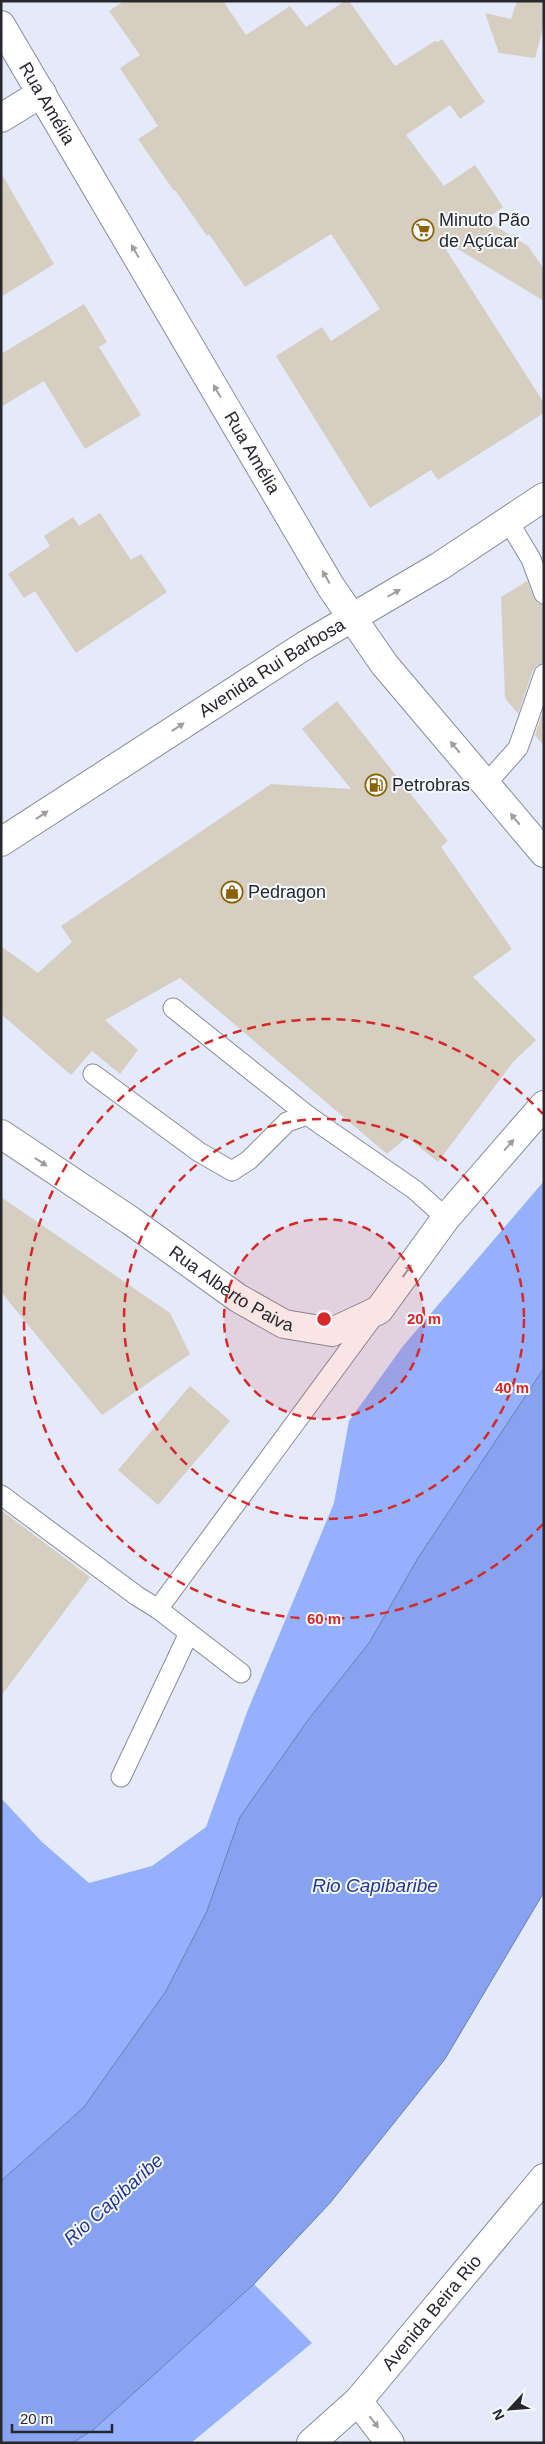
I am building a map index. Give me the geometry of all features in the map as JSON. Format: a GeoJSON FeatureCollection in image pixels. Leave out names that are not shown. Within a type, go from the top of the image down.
{"type":"FeatureCollection","features":[{"type":"Feature","properties":{"kind":"main road","name":"Rua Amélia"},"geometry":{"type":"LineString","coordinates":[[1,25],[331,587],[384,664],[544,853]]}},
{"type":"Feature","properties":{"kind":"main road"},"geometry":{"type":"LineString","coordinates":[[1,118],[42,93]]}},
{"type":"Feature","properties":{"kind":"main road","name":"Avenida Rui Barbosa"},"geometry":{"type":"LineString","coordinates":[[1,842],[304,646],[440,566],[544,497]]}},
{"type":"Feature","properties":{"kind":"main road","name":"Rua Alberto Paiva"},"geometry":{"type":"LineString","coordinates":[[1,1134],[131,1221],[238,1298],[284,1324],[332,1332],[379,1310],[446,1218],[544,1105]]}},
{"type":"Feature","properties":{"kind":"main road","name":"Avenida Beira Rio"},"geometry":{"type":"LineString","coordinates":[[311,2443],[358,2401],[544,2178]]}},
{"type":"Feature","properties":{"kind":"main road"},"geometry":{"type":"LineString","coordinates":[[358,2401],[390,2443]]}},
{"type":"Feature","properties":{"kind":"lane"},"geometry":{"type":"LineString","coordinates":[[508,521],[531,559],[544,594]]}},
{"type":"Feature","properties":{"kind":"lane"},"geometry":{"type":"LineString","coordinates":[[486,784],[518,748],[544,674]]}},
{"type":"Feature","properties":{"kind":"lane"},"geometry":{"type":"LineString","coordinates":[[172,1008],[307,1115],[415,1190],[446,1218]]}},
{"type":"Feature","properties":{"kind":"lane"},"geometry":{"type":"LineString","coordinates":[[93,1074],[199,1152],[232,1171],[249,1160],[287,1122],[307,1115]]}},
{"type":"Feature","properties":{"kind":"lane"},"geometry":{"type":"LineString","coordinates":[[158,1609],[379,1310]]}},
{"type":"Feature","properties":{"kind":"lane"},"geometry":{"type":"LineString","coordinates":[[1,1495],[129,1590],[158,1609],[241,1673]]}},
{"type":"Feature","properties":{"kind":"lane"},"geometry":{"type":"LineString","coordinates":[[122,1777],[189,1633]]}},
{"type":"Feature","properties":{"kind":"shaded area"},"geometry":{"type":"Polygon","coordinates":[[[544,1181],[544,1368],[418,1558],[369,1643],[308,1720],[240,1817],[207,1911],[166,1991],[84,2107],[1,2181],[1,1798],[41,1841],[89,1883],[152,1866],[206,1827],[247,1712],[334,1503],[349,1421],[403,1346],[544,1181]]]}},
{"type":"Feature","properties":{"kind":"shaded area"},"geometry":{"type":"Polygon","coordinates":[[[254,2284],[312,2343],[191,2443],[72,2443],[93,2430],[254,2284]]]}},
{"type":"Feature","properties":{"kind":"water","name":"Rio Capibaribe"},"geometry":{"type":"Polygon","coordinates":[[[544,1368],[544,1892],[445,2059],[330,2203],[254,2284],[93,2430],[72,2443],[1,2443],[1,2181],[84,2107],[166,1991],[207,1911],[240,1817],[308,1720],[369,1643],[418,1558],[544,1368]]]}},
{"type":"Feature","properties":{"kind":"building"},"geometry":{"type":"Polygon","coordinates":[[[124,1],[223,1],[246,35],[290,6],[306,27],[345,1],[349,1],[395,66],[435,41],[438,42],[442,39],[485,102],[460,119],[450,105],[406,135],[444,186],[475,165],[503,207],[485,220],[528,246],[544,269],[544,301],[438,237],[544,403],[544,413],[438,480],[431,470],[370,508],[276,356],[322,327],[331,341],[380,309],[331,234],[245,287],[209,234],[207,236],[138,139],[158,126],[120,68],[140,55],[109,11],[124,1]]]}},
{"type":"Feature","properties":{"kind":"building"},"geometry":{"type":"Polygon","coordinates":[[[517,1],[544,1],[544,24],[535,58],[499,53],[485,13],[511,19],[517,1]]]}},
{"type":"Feature","properties":{"kind":"building"},"geometry":{"type":"Polygon","coordinates":[[[1,173],[54,264],[1,297],[1,173]]]}},
{"type":"Feature","properties":{"kind":"building"},"geometry":{"type":"Polygon","coordinates":[[[84,304],[107,342],[99,347],[141,415],[85,449],[44,381],[1,407],[1,354],[84,304]]]}},
{"type":"Feature","properties":{"kind":"building"},"geometry":{"type":"Polygon","coordinates":[[[100,513],[131,560],[141,554],[167,592],[76,653],[35,591],[24,598],[8,574],[50,546],[44,536],[73,517],[79,526],[100,513]]]}},
{"type":"Feature","properties":{"kind":"building"},"geometry":{"type":"Polygon","coordinates":[[[527,581],[537,603],[544,605],[544,663],[537,665],[533,670],[518,714],[505,698],[501,597],[527,581]]]}},
{"type":"Feature","properties":{"kind":"building"},"geometry":{"type":"Polygon","coordinates":[[[337,701],[448,841],[441,847],[512,949],[473,977],[536,1040],[513,1062],[438,1162],[407,1137],[387,1154],[180,978],[105,1020],[138,1050],[120,1074],[92,1051],[71,1075],[1,1014],[1,946],[38,973],[72,942],[61,926],[271,784],[351,789],[302,729],[337,701]]]}},
{"type":"Feature","properties":{"kind":"building"},"geometry":{"type":"Polygon","coordinates":[[[544,709],[544,746],[535,735],[544,709]]]}},
{"type":"Feature","properties":{"kind":"building"},"geometry":{"type":"Polygon","coordinates":[[[1,1197],[170,1313],[190,1354],[102,1415],[1,1292],[1,1197]]]}},
{"type":"Feature","properties":{"kind":"building"},"geometry":{"type":"Polygon","coordinates":[[[190,1386],[230,1421],[158,1505],[118,1470],[190,1386]]]}},
{"type":"Feature","properties":{"kind":"building"},"geometry":{"type":"Polygon","coordinates":[[[1,1510],[90,1577],[1,1696],[1,1510]]]}},
{"type":"Feature","properties":{"kind":"place","name":"Minuto Pão de Açúcar"},"geometry":{"type":"Point","coordinates":[423,230]}},
{"type":"Feature","properties":{"kind":"place","name":"Petrobras"},"geometry":{"type":"Point","coordinates":[376,785]}},
{"type":"Feature","properties":{"kind":"place","name":"Pedragon"},"geometry":{"type":"Point","coordinates":[232,892]}}]}
